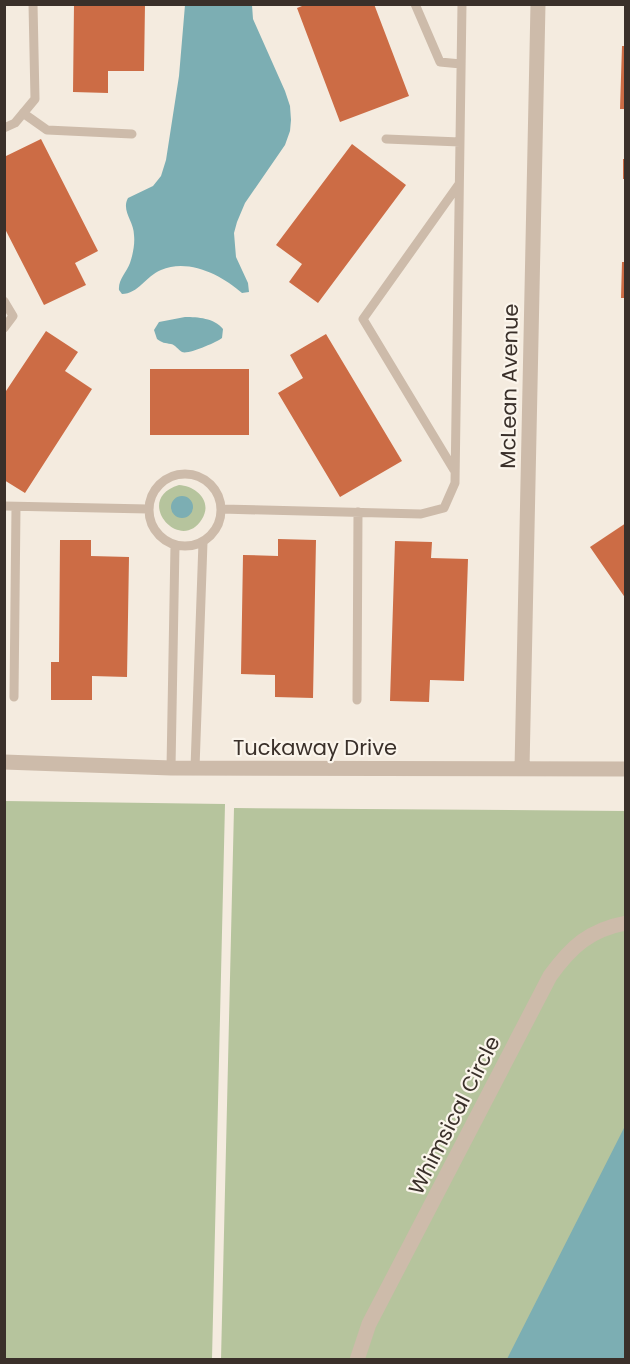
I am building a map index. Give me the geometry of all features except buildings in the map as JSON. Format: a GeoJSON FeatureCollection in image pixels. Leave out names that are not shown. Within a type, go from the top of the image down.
{"type":"FeatureCollection","features":[{"type":"Feature","properties":{"kind":"street","name":"McLean Avenue"},"geometry":{"type":"LineString","coordinates":[[522,769],[538,4]]}},
{"type":"Feature","properties":{"kind":"street","name":"Tuckaway Drive"},"geometry":{"type":"LineString","coordinates":[[4,762],[171,768],[626,769]]}},
{"type":"Feature","properties":{"kind":"street","name":"Whimsical Circle"},"geometry":{"type":"LineString","coordinates":[[357,1359],[369,1324],[550,976],[575,945],[611,926],[626,923]]}},
{"type":"Feature","properties":{"kind":"lane"},"geometry":{"type":"LineString","coordinates":[[4,128],[15,123],[35,99],[33,4]]}},
{"type":"Feature","properties":{"kind":"lane"},"geometry":{"type":"LineString","coordinates":[[415,4],[440,62],[461,64]]}},
{"type":"Feature","properties":{"kind":"lane"},"geometry":{"type":"LineString","coordinates":[[221,509],[421,514],[444,508],[455,483],[462,4]]}},
{"type":"Feature","properties":{"kind":"lane"},"geometry":{"type":"LineString","coordinates":[[23,113],[47,129],[132,134]]}},
{"type":"Feature","properties":{"kind":"lane"},"geometry":{"type":"LineString","coordinates":[[386,139],[460,142]]}},
{"type":"Feature","properties":{"kind":"lane"},"geometry":{"type":"LineString","coordinates":[[455,472],[363,319],[459,184]]}},
{"type":"Feature","properties":{"kind":"lane"},"geometry":{"type":"LineString","coordinates":[[4,301],[13,316],[4,328]]}},
{"type":"Feature","properties":{"kind":"lane"},"geometry":{"type":"LineString","coordinates":[[179,474],[192,475],[212,486],[221,509],[219,523],[212,534],[203,542],[187,547],[165,541],[150,522],[148,509],[153,492],[161,483],[179,474]]}},
{"type":"Feature","properties":{"kind":"lane"},"geometry":{"type":"LineString","coordinates":[[4,506],[148,509]]}},
{"type":"Feature","properties":{"kind":"lane"},"geometry":{"type":"LineString","coordinates":[[14,697],[16,507]]}},
{"type":"Feature","properties":{"kind":"lane"},"geometry":{"type":"LineString","coordinates":[[357,700],[358,512]]}},
{"type":"Feature","properties":{"kind":"lane"},"geometry":{"type":"LineString","coordinates":[[195,768],[203,542]]}},
{"type":"Feature","properties":{"kind":"lane"},"geometry":{"type":"LineString","coordinates":[[171,768],[175,545]]}},
{"type":"Feature","properties":{"kind":"green space"},"geometry":{"type":"Polygon","coordinates":[[[179,485],[197,491],[205,506],[202,519],[193,528],[183,531],[173,528],[165,521],[160,511],[160,501],[166,492],[179,485]]]}},
{"type":"Feature","properties":{"kind":"green space"},"geometry":{"type":"Polygon","coordinates":[[[5,801],[225,804],[212,1359],[5,1359],[5,801]]]}},
{"type":"Feature","properties":{"kind":"green space"},"geometry":{"type":"Polygon","coordinates":[[[234,808],[625,811],[625,1359],[221,1360],[234,808]]]}},
{"type":"Feature","properties":{"kind":"water"},"geometry":{"type":"Polygon","coordinates":[[[185,5],[252,5],[253,19],[290,106],[290,131],[285,145],[245,203],[234,233],[236,257],[248,283],[249,292],[242,293],[225,280],[204,270],[182,266],[161,270],[133,291],[122,294],[119,290],[120,283],[130,263],[134,242],[126,203],[128,198],[153,186],[161,176],[166,160],[179,76],[185,5]]]}},
{"type":"Feature","properties":{"kind":"water"},"geometry":{"type":"Polygon","coordinates":[[[185,317],[215,322],[223,329],[222,338],[190,352],[182,352],[173,345],[157,339],[154,330],[159,322],[185,317]]]}},
{"type":"Feature","properties":{"kind":"water"},"geometry":{"type":"Polygon","coordinates":[[[182,496],[190,499],[193,507],[190,515],[182,518],[174,515],[171,507],[174,499],[182,496]]]}},
{"type":"Feature","properties":{"kind":"water"},"geometry":{"type":"Polygon","coordinates":[[[625,1126],[625,1359],[507,1359],[625,1126]]]}}]}
